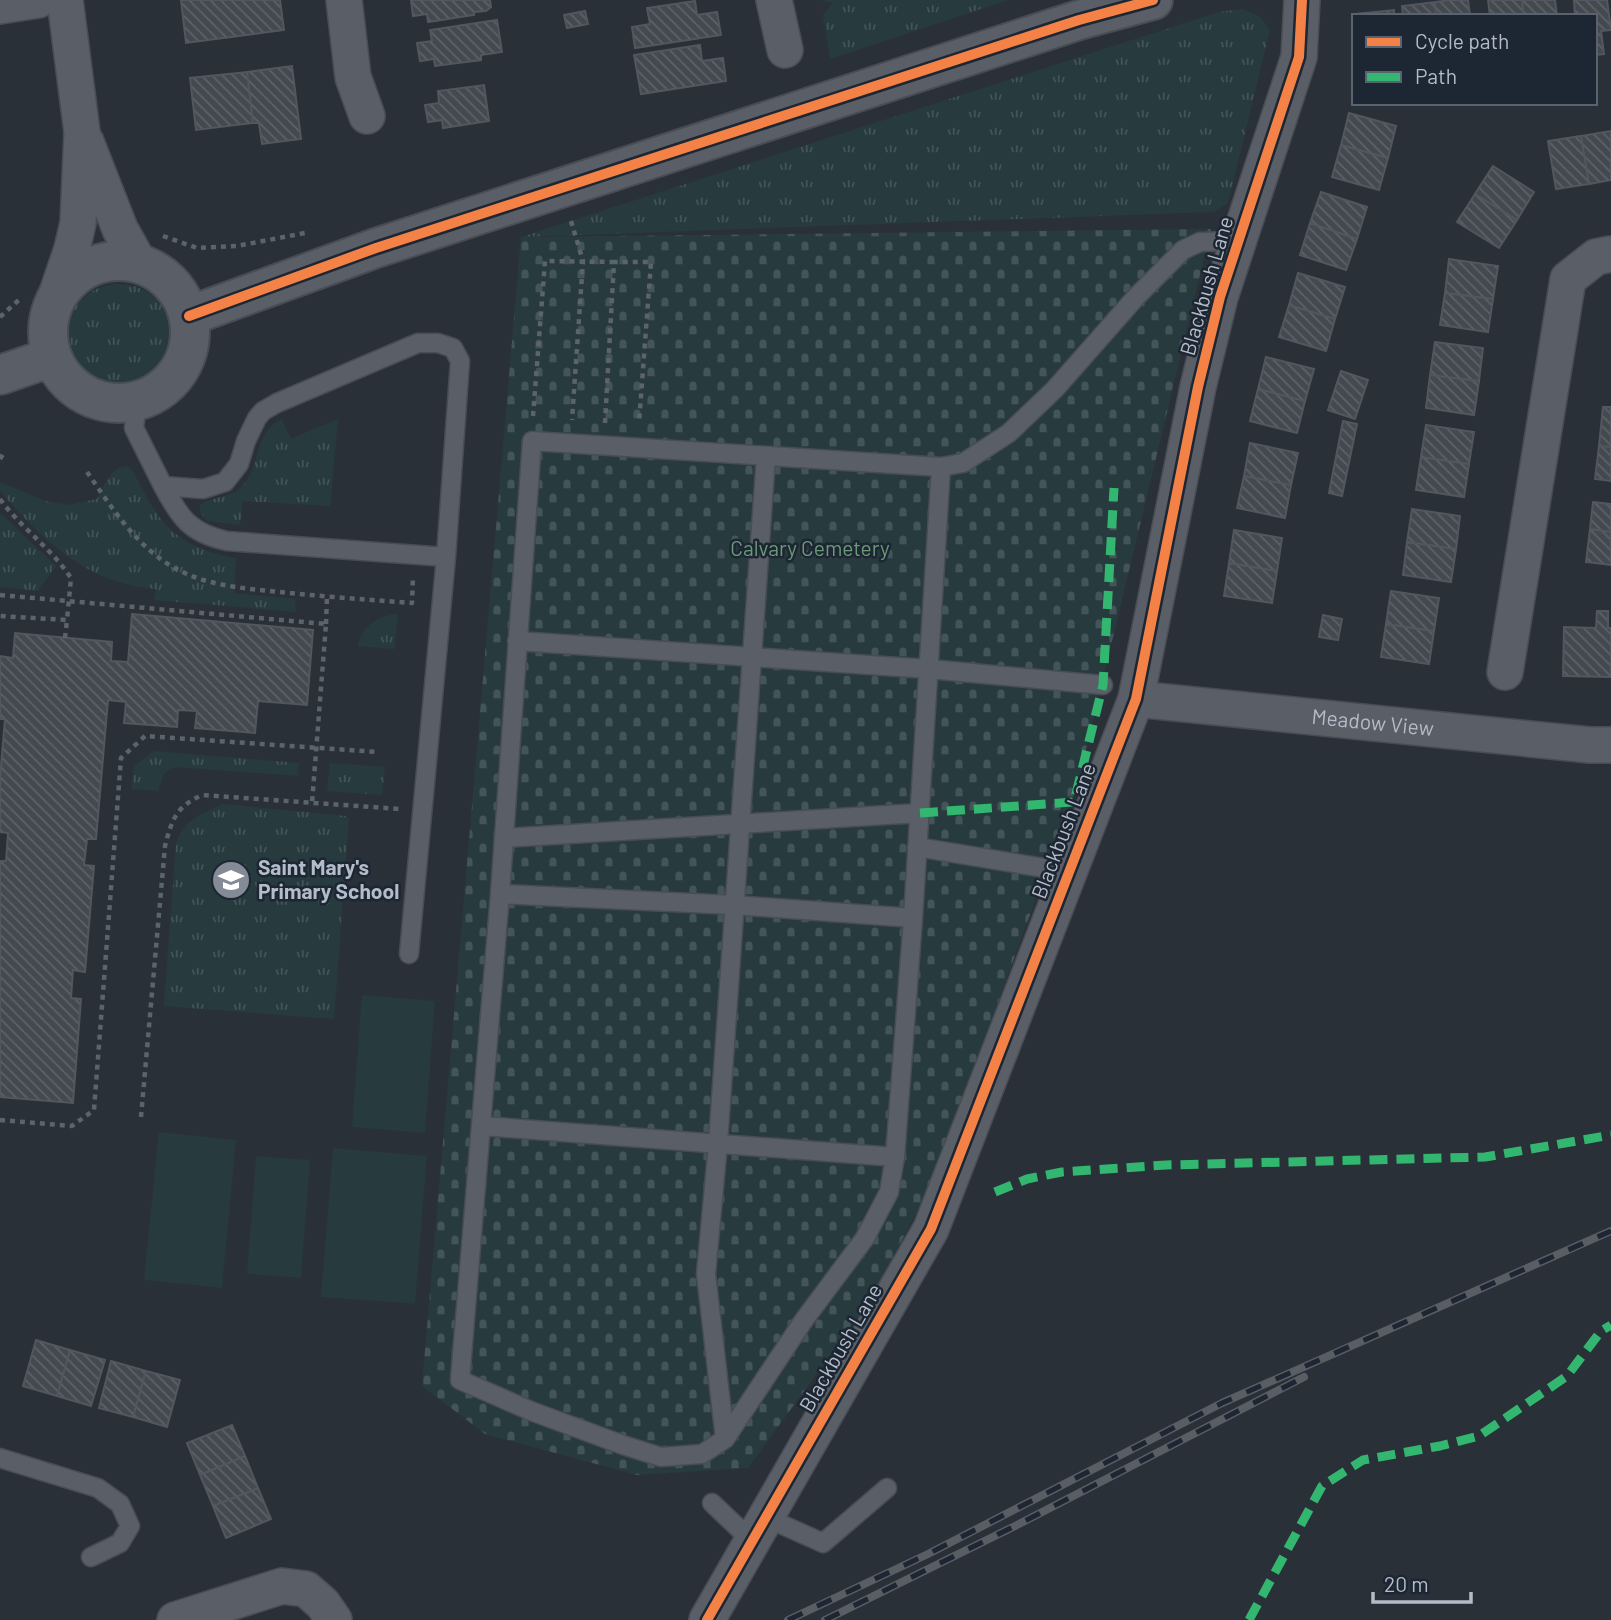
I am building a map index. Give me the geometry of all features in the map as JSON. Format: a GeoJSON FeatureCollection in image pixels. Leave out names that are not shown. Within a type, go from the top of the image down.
{"type":"FeatureCollection","features":[{"type":"Feature","properties":{"kind":"street"},"geometry":{"type":"LineString","coordinates":[[0,6],[38,0]]}},
{"type":"Feature","properties":{"kind":"street"},"geometry":{"type":"LineString","coordinates":[[41,295],[72,249],[78,223],[82,132],[65,0]]}},
{"type":"Feature","properties":{"kind":"street"},"geometry":{"type":"LineString","coordinates":[[344,0],[353,76],[367,116]]}},
{"type":"Feature","properties":{"kind":"street"},"geometry":{"type":"LineString","coordinates":[[774,0],[785,50]]}},
{"type":"Feature","properties":{"kind":"street"},"geometry":{"type":"LineString","coordinates":[[189,316],[376,248],[1076,10],[1153,0]]}},
{"type":"Feature","properties":{"kind":"street","name":"Blackbush Lane"},"geometry":{"type":"LineString","coordinates":[[707,1620],[931,1229],[1136,699],[1198,387],[1220,297],[1299,57],[1302,0]]}},
{"type":"Feature","properties":{"kind":"street"},"geometry":{"type":"LineString","coordinates":[[82,132],[120,229],[139,263]]}},
{"type":"Feature","properties":{"kind":"street"},"geometry":{"type":"LineString","coordinates":[[1505,672],[1568,279],[1596,257],[1611,254]]}},
{"type":"Feature","properties":{"kind":"street"},"geometry":{"type":"LineString","coordinates":[[114,261],[139,263],[156,270],[171,282],[182,298],[189,316],[191,338],[186,360],[174,379],[157,393],[136,402],[116,404],[95,400],[77,390],[62,376],[52,358],[47,338],[48,318],[41,295],[90,266],[114,261]]}},
{"type":"Feature","properties":{"kind":"street"},"geometry":{"type":"LineString","coordinates":[[0,375],[52,358]]}},
{"type":"Feature","properties":{"kind":"street","name":"Meadow View"},"geometry":{"type":"LineString","coordinates":[[1136,699],[1611,745]]}},
{"type":"Feature","properties":{"kind":"street"},"geometry":{"type":"LineString","coordinates":[[175,1620],[282,1586],[306,1589],[323,1604],[334,1620]]}},
{"type":"Feature","properties":{"kind":"lane"},"geometry":{"type":"LineString","coordinates":[[941,467],[895,1157],[889,1192],[865,1238],[804,1320],[725,1439],[702,1454],[661,1457],[623,1446],[460,1380],[500,894],[532,441],[941,467],[963,463],[1009,433],[1055,389],[1136,297],[1183,250],[1200,242],[1238,241]]}},
{"type":"Feature","properties":{"kind":"lane"},"geometry":{"type":"LineString","coordinates":[[163,486],[189,490],[216,486],[232,475],[239,464],[246,441],[263,411],[351,371],[418,343],[438,342],[453,348],[460,361],[446,557],[409,954]]}},
{"type":"Feature","properties":{"kind":"lane"},"geometry":{"type":"LineString","coordinates":[[136,402],[134,428],[152,469],[185,522],[211,537],[227,541],[446,557]]}},
{"type":"Feature","properties":{"kind":"lane"},"geometry":{"type":"LineString","coordinates":[[725,1439],[706,1274],[718,1143],[766,456]]}},
{"type":"Feature","properties":{"kind":"lane"},"geometry":{"type":"LineString","coordinates":[[517,641],[929,669],[1102,685]]}},
{"type":"Feature","properties":{"kind":"lane"},"geometry":{"type":"LineString","coordinates":[[504,838],[920,813]]}},
{"type":"Feature","properties":{"kind":"lane"},"geometry":{"type":"LineString","coordinates":[[917,848],[1069,873]]}},
{"type":"Feature","properties":{"kind":"lane"},"geometry":{"type":"LineString","coordinates":[[500,894],[734,905],[913,918]]}},
{"type":"Feature","properties":{"kind":"lane"},"geometry":{"type":"LineString","coordinates":[[482,1126],[895,1157]]}},
{"type":"Feature","properties":{"kind":"lane"},"geometry":{"type":"LineString","coordinates":[[0,1458],[98,1488],[121,1504],[130,1526],[120,1543],[91,1558]]}},
{"type":"Feature","properties":{"kind":"lane"},"geometry":{"type":"LineString","coordinates":[[712,1503],[759,1529],[823,1543],[887,1488]]}},
{"type":"Feature","properties":{"kind":"path"},"geometry":{"type":"LineString","coordinates":[[570,220],[583,261],[571,444]]}},
{"type":"Feature","properties":{"kind":"path"},"geometry":{"type":"LineString","coordinates":[[532,441],[545,261],[651,262],[637,448]]}},
{"type":"Feature","properties":{"kind":"path"},"geometry":{"type":"LineString","coordinates":[[604,446],[614,262]]}},
{"type":"Feature","properties":{"kind":"path"},"geometry":{"type":"LineString","coordinates":[[0,317],[15,306],[41,295]]}},
{"type":"Feature","properties":{"kind":"path"},"geometry":{"type":"LineString","coordinates":[[0,458],[5,451]]}},
{"type":"Feature","properties":{"kind":"path"},"geometry":{"type":"LineString","coordinates":[[0,499],[19,523],[60,561],[71,578],[65,638]]}},
{"type":"Feature","properties":{"kind":"path"},"geometry":{"type":"LineString","coordinates":[[0,595],[326,624]]}},
{"type":"Feature","properties":{"kind":"path"},"geometry":{"type":"LineString","coordinates":[[312,803],[327,597]]}},
{"type":"Feature","properties":{"kind":"path"},"geometry":{"type":"LineString","coordinates":[[0,616],[67,620]]}},
{"type":"Feature","properties":{"kind":"path"},"geometry":{"type":"LineString","coordinates":[[0,1120],[72,1126],[94,1110],[121,758],[145,736],[378,752]]}},
{"type":"Feature","properties":{"kind":"path"},"geometry":{"type":"LineString","coordinates":[[141,1117],[165,846],[178,810],[186,802],[202,794],[422,811]]}},
{"type":"Feature","properties":{"kind":"green space"},"geometry":{"type":"Polygon","coordinates":[[[820,0],[1008,0],[830,59],[823,15],[833,3],[820,0]]]}},
{"type":"Feature","properties":{"kind":"green space"},"geometry":{"type":"Polygon","coordinates":[[[1242,9],[1259,16],[1270,30],[1228,203],[1214,212],[521,237],[1219,12],[1242,9]]]}},
{"type":"Feature","properties":{"kind":"green space","name":"Calvary Cemetery"},"geometry":{"type":"Polygon","coordinates":[[[1211,229],[1078,783],[933,1181],[870,1301],[748,1468],[637,1475],[485,1434],[422,1386],[521,237],[1211,229]]]}},
{"type":"Feature","properties":{"kind":"green space"},"geometry":{"type":"Polygon","coordinates":[[[119,284],[139,288],[157,299],[168,317],[172,337],[168,357],[157,375],[139,386],[119,390],[99,386],[81,375],[70,357],[66,337],[70,317],[81,299],[99,288],[119,284]]]}},
{"type":"Feature","properties":{"kind":"green space"},"geometry":{"type":"Polygon","coordinates":[[[281,419],[291,439],[338,419],[330,506],[243,501],[240,525],[207,521],[200,512],[200,505],[240,489],[250,475],[266,433],[281,419]]]}},
{"type":"Feature","properties":{"kind":"green space"},"geometry":{"type":"Polygon","coordinates":[[[127,466],[132,469],[160,518],[171,529],[197,547],[236,558],[234,593],[295,599],[296,612],[154,600],[156,589],[109,578],[68,556],[33,526],[0,491],[0,482],[45,501],[69,505],[97,499],[112,473],[127,466]]]}},
{"type":"Feature","properties":{"kind":"green space"},"geometry":{"type":"Polygon","coordinates":[[[0,513],[56,566],[38,591],[0,587],[0,513]]]}},
{"type":"Feature","properties":{"kind":"green space"},"geometry":{"type":"Polygon","coordinates":[[[398,614],[394,649],[358,646],[363,633],[372,623],[398,614]]]}},
{"type":"Feature","properties":{"kind":"green space"},"geometry":{"type":"Polygon","coordinates":[[[154,751],[299,763],[298,776],[175,767],[164,773],[158,791],[132,789],[134,766],[154,751]]]}},
{"type":"Feature","properties":{"kind":"green space"},"geometry":{"type":"Polygon","coordinates":[[[330,763],[385,767],[382,795],[327,791],[330,763]]]}},
{"type":"Feature","properties":{"kind":"green space"},"geometry":{"type":"Polygon","coordinates":[[[223,804],[346,816],[349,819],[334,1019],[164,1006],[176,843],[189,823],[223,804]]]}},
{"type":"Feature","properties":{"kind":"green space"},"geometry":{"type":"Polygon","coordinates":[[[362,995],[435,1001],[425,1133],[352,1127],[362,995]]]}},
{"type":"Feature","properties":{"kind":"green space"},"geometry":{"type":"Polygon","coordinates":[[[159,1132],[236,1140],[222,1288],[144,1280],[159,1132]]]}},
{"type":"Feature","properties":{"kind":"green space"},"geometry":{"type":"Polygon","coordinates":[[[333,1148],[427,1156],[415,1304],[321,1297],[333,1148]]]}},
{"type":"Feature","properties":{"kind":"green space"},"geometry":{"type":"Polygon","coordinates":[[[256,1156],[310,1160],[301,1278],[247,1274],[256,1156]]]}},
{"type":"Feature","properties":{"kind":"building"},"geometry":{"type":"Polygon","coordinates":[[[181,0],[280,0],[284,30],[186,43],[181,0]]]}},
{"type":"Feature","properties":{"kind":"building"},"geometry":{"type":"Polygon","coordinates":[[[411,0],[490,0],[491,7],[486,11],[474,12],[474,15],[428,22],[427,14],[413,16],[411,0]]]}},
{"type":"Feature","properties":{"kind":"building"},"geometry":{"type":"Polygon","coordinates":[[[1468,0],[1470,14],[1436,14],[1435,2],[1468,0]]]}},
{"type":"Feature","properties":{"kind":"building"},"geometry":{"type":"Polygon","coordinates":[[[1488,0],[1522,0],[1524,14],[1490,14],[1488,0]]]}},
{"type":"Feature","properties":{"kind":"building"},"geometry":{"type":"Polygon","coordinates":[[[1522,0],[1555,0],[1557,14],[1524,14],[1522,0]]]}},
{"type":"Feature","properties":{"kind":"building"},"geometry":{"type":"Polygon","coordinates":[[[1574,0],[1607,0],[1611,30],[1601,31],[1604,54],[1597,55],[1597,14],[1575,14],[1574,0]]]}},
{"type":"Feature","properties":{"kind":"building"},"geometry":{"type":"Polygon","coordinates":[[[695,1],[697,15],[717,12],[721,35],[635,48],[632,27],[650,24],[647,8],[695,1]]]}},
{"type":"Feature","properties":{"kind":"building"},"geometry":{"type":"Polygon","coordinates":[[[1435,2],[1436,14],[1403,14],[1402,6],[1435,2]]]}},
{"type":"Feature","properties":{"kind":"building"},"geometry":{"type":"Polygon","coordinates":[[[1394,10],[1394,14],[1356,14],[1394,10]]]}},
{"type":"Feature","properties":{"kind":"building"},"geometry":{"type":"Polygon","coordinates":[[[585,11],[588,24],[567,28],[564,15],[585,11]]]}},
{"type":"Feature","properties":{"kind":"building"},"geometry":{"type":"Polygon","coordinates":[[[497,20],[502,52],[481,55],[481,60],[435,66],[434,59],[420,61],[417,43],[432,41],[430,30],[497,20]]]}},
{"type":"Feature","properties":{"kind":"building"},"geometry":{"type":"Polygon","coordinates":[[[700,45],[702,61],[723,58],[726,81],[641,94],[634,55],[700,45]]]}},
{"type":"Feature","properties":{"kind":"building"},"geometry":{"type":"Polygon","coordinates":[[[292,66],[301,139],[262,144],[259,123],[253,123],[247,72],[292,66]]]}},
{"type":"Feature","properties":{"kind":"building"},"geometry":{"type":"Polygon","coordinates":[[[247,72],[253,123],[196,130],[190,78],[247,72]]]}},
{"type":"Feature","properties":{"kind":"building"},"geometry":{"type":"Polygon","coordinates":[[[484,85],[489,121],[443,128],[442,120],[428,122],[425,105],[439,103],[438,91],[484,85]]]}},
{"type":"Feature","properties":{"kind":"building"},"geometry":{"type":"Polygon","coordinates":[[[1349,113],[1396,126],[1388,158],[1341,145],[1349,113]]]}},
{"type":"Feature","properties":{"kind":"building"},"geometry":{"type":"Polygon","coordinates":[[[1611,131],[1611,180],[1589,184],[1581,136],[1611,131]]]}},
{"type":"Feature","properties":{"kind":"building"},"geometry":{"type":"Polygon","coordinates":[[[1581,136],[1589,184],[1556,189],[1548,141],[1581,136]]]}},
{"type":"Feature","properties":{"kind":"building"},"geometry":{"type":"Polygon","coordinates":[[[1341,145],[1388,158],[1379,190],[1332,177],[1341,145]]]}},
{"type":"Feature","properties":{"kind":"building"},"geometry":{"type":"Polygon","coordinates":[[[1493,166],[1534,192],[1517,220],[1475,194],[1493,166]]]}},
{"type":"Feature","properties":{"kind":"building"},"geometry":{"type":"Polygon","coordinates":[[[1321,192],[1367,207],[1357,239],[1310,223],[1321,192]]]}},
{"type":"Feature","properties":{"kind":"building"},"geometry":{"type":"Polygon","coordinates":[[[1475,194],[1517,220],[1499,248],[1457,222],[1475,194]]]}},
{"type":"Feature","properties":{"kind":"building"},"geometry":{"type":"Polygon","coordinates":[[[1310,223],[1357,239],[1346,270],[1300,255],[1310,223]]]}},
{"type":"Feature","properties":{"kind":"building"},"geometry":{"type":"Polygon","coordinates":[[[1449,259],[1498,266],[1493,299],[1445,293],[1449,259]]]}},
{"type":"Feature","properties":{"kind":"building"},"geometry":{"type":"Polygon","coordinates":[[[1298,273],[1345,287],[1335,319],[1289,305],[1298,273]]]}},
{"type":"Feature","properties":{"kind":"building"},"geometry":{"type":"Polygon","coordinates":[[[1445,293],[1493,299],[1488,332],[1440,325],[1445,293]]]}},
{"type":"Feature","properties":{"kind":"building"},"geometry":{"type":"Polygon","coordinates":[[[1289,305],[1335,319],[1326,351],[1279,337],[1289,305]]]}},
{"type":"Feature","properties":{"kind":"building"},"geometry":{"type":"Polygon","coordinates":[[[1435,342],[1483,348],[1479,381],[1430,375],[1435,342]]]}},
{"type":"Feature","properties":{"kind":"building"},"geometry":{"type":"Polygon","coordinates":[[[1266,357],[1314,369],[1305,401],[1258,389],[1266,357]]]}},
{"type":"Feature","properties":{"kind":"building"},"geometry":{"type":"Polygon","coordinates":[[[1341,371],[1368,380],[1355,419],[1328,410],[1341,371]]]}},
{"type":"Feature","properties":{"kind":"building"},"geometry":{"type":"Polygon","coordinates":[[[1430,375],[1479,381],[1474,415],[1426,408],[1430,375]]]}},
{"type":"Feature","properties":{"kind":"building"},"geometry":{"type":"Polygon","coordinates":[[[1258,389],[1305,401],[1297,433],[1250,421],[1258,389]]]}},
{"type":"Feature","properties":{"kind":"building"},"geometry":{"type":"Polygon","coordinates":[[[1603,407],[1611,407],[1611,447],[1599,446],[1603,407]]]}},
{"type":"Feature","properties":{"kind":"building"},"geometry":{"type":"Polygon","coordinates":[[[1343,421],[1357,424],[1342,496],[1329,493],[1343,421]]]}},
{"type":"Feature","properties":{"kind":"building"},"geometry":{"type":"Polygon","coordinates":[[[1426,425],[1474,432],[1469,464],[1421,457],[1426,425]]]}},
{"type":"Feature","properties":{"kind":"building"},"geometry":{"type":"Polygon","coordinates":[[[1250,443],[1298,453],[1291,485],[1244,476],[1250,443]]]}},
{"type":"Feature","properties":{"kind":"building"},"geometry":{"type":"Polygon","coordinates":[[[1599,446],[1611,447],[1611,481],[1595,479],[1599,446]]]}},
{"type":"Feature","properties":{"kind":"building"},"geometry":{"type":"Polygon","coordinates":[[[1421,457],[1469,464],[1464,497],[1416,490],[1421,457]]]}},
{"type":"Feature","properties":{"kind":"building"},"geometry":{"type":"Polygon","coordinates":[[[1244,476],[1291,485],[1285,518],[1237,508],[1244,476]]]}},
{"type":"Feature","properties":{"kind":"building"},"geometry":{"type":"Polygon","coordinates":[[[1593,502],[1611,504],[1611,532],[1590,529],[1593,502]]]}},
{"type":"Feature","properties":{"kind":"building"},"geometry":{"type":"Polygon","coordinates":[[[1412,509],[1460,516],[1456,549],[1407,542],[1412,509]]]}},
{"type":"Feature","properties":{"kind":"building"},"geometry":{"type":"Polygon","coordinates":[[[1590,529],[1611,532],[1611,565],[1586,562],[1590,529]]]}},
{"type":"Feature","properties":{"kind":"building"},"geometry":{"type":"Polygon","coordinates":[[[1234,530],[1282,538],[1277,571],[1229,563],[1234,530]]]}},
{"type":"Feature","properties":{"kind":"building"},"geometry":{"type":"Polygon","coordinates":[[[1407,542],[1456,549],[1451,582],[1403,575],[1407,542]]]}},
{"type":"Feature","properties":{"kind":"building"},"geometry":{"type":"Polygon","coordinates":[[[1229,563],[1277,571],[1272,603],[1224,596],[1229,563]]]}},
{"type":"Feature","properties":{"kind":"building"},"geometry":{"type":"Polygon","coordinates":[[[1391,591],[1439,598],[1434,631],[1386,624],[1391,591]]]}},
{"type":"Feature","properties":{"kind":"building"},"geometry":{"type":"Polygon","coordinates":[[[1597,611],[1608,611],[1608,628],[1611,628],[1611,677],[1563,676],[1564,627],[1596,628],[1597,611]]]}},
{"type":"Feature","properties":{"kind":"building"},"geometry":{"type":"Polygon","coordinates":[[[132,614],[313,630],[307,705],[258,701],[255,733],[195,728],[197,711],[178,710],[177,727],[124,723],[126,702],[108,700],[96,839],[87,839],[84,865],[94,866],[85,972],[73,970],[71,998],[81,999],[73,1103],[0,1097],[0,861],[6,861],[8,833],[0,832],[0,778],[5,719],[0,719],[0,656],[13,658],[15,633],[112,642],[111,661],[128,662],[132,614]]]}},
{"type":"Feature","properties":{"kind":"building"},"geometry":{"type":"Polygon","coordinates":[[[1323,615],[1342,619],[1338,640],[1319,637],[1323,615]]]}},
{"type":"Feature","properties":{"kind":"building"},"geometry":{"type":"Polygon","coordinates":[[[1386,624],[1434,631],[1429,664],[1381,657],[1386,624]]]}},
{"type":"Feature","properties":{"kind":"building"},"geometry":{"type":"Polygon","coordinates":[[[36,1340],[70,1350],[57,1396],[23,1386],[36,1340]]]}},
{"type":"Feature","properties":{"kind":"building"},"geometry":{"type":"Polygon","coordinates":[[[70,1350],[105,1360],[91,1406],[57,1396],[70,1350]]]}},
{"type":"Feature","properties":{"kind":"building"},"geometry":{"type":"Polygon","coordinates":[[[111,1361],[146,1371],[133,1417],[99,1408],[111,1361]]]}},
{"type":"Feature","properties":{"kind":"building"},"geometry":{"type":"Polygon","coordinates":[[[146,1371],[180,1380],[167,1427],[133,1417],[146,1371]]]}},
{"type":"Feature","properties":{"kind":"building"},"geometry":{"type":"Polygon","coordinates":[[[232,1425],[245,1456],[200,1475],[187,1443],[232,1425]]]}},
{"type":"Feature","properties":{"kind":"building"},"geometry":{"type":"Polygon","coordinates":[[[245,1456],[258,1488],[213,1506],[200,1475],[245,1456]]]}},
{"type":"Feature","properties":{"kind":"building"},"geometry":{"type":"Polygon","coordinates":[[[258,1488],[271,1519],[226,1538],[213,1506],[258,1488]]]}},
{"type":"Feature","properties":{"kind":"railway"},"geometry":{"type":"LineString","coordinates":[[788,1620],[928,1554],[1222,1403],[1611,1231]]}},
{"type":"Feature","properties":{"kind":"railway"},"geometry":{"type":"LineString","coordinates":[[825,1620],[1017,1525],[1304,1377]]}},
{"type":"Feature","properties":{"kind":"marked path"},"geometry":{"type":"LineString","coordinates":[[920,813],[1074,802],[1103,685],[1114,488]]}},
{"type":"Feature","properties":{"kind":"marked path"},"geometry":{"type":"LineString","coordinates":[[995,1192],[1027,1179],[1062,1172],[1166,1165],[1485,1157],[1611,1135]]}},
{"type":"Feature","properties":{"kind":"marked path"},"geometry":{"type":"LineString","coordinates":[[1249,1620],[1322,1486],[1363,1460],[1479,1436],[1567,1376],[1601,1331],[1611,1325]]}},
{"type":"Feature","properties":{"kind":"cycle path"},"geometry":{"type":"LineString","coordinates":[[189,316],[376,248],[1079,20],[1153,0]]}},
{"type":"Feature","properties":{"kind":"cycle path"},"geometry":{"type":"LineString","coordinates":[[707,1620],[931,1229],[1136,699],[1198,387],[1220,297],[1299,57],[1302,0]]}},
{"type":"Feature","properties":{"kind":"place","name":"Saint Mary's Primary School"},"geometry":{"type":"Point","coordinates":[231,880]}}]}
